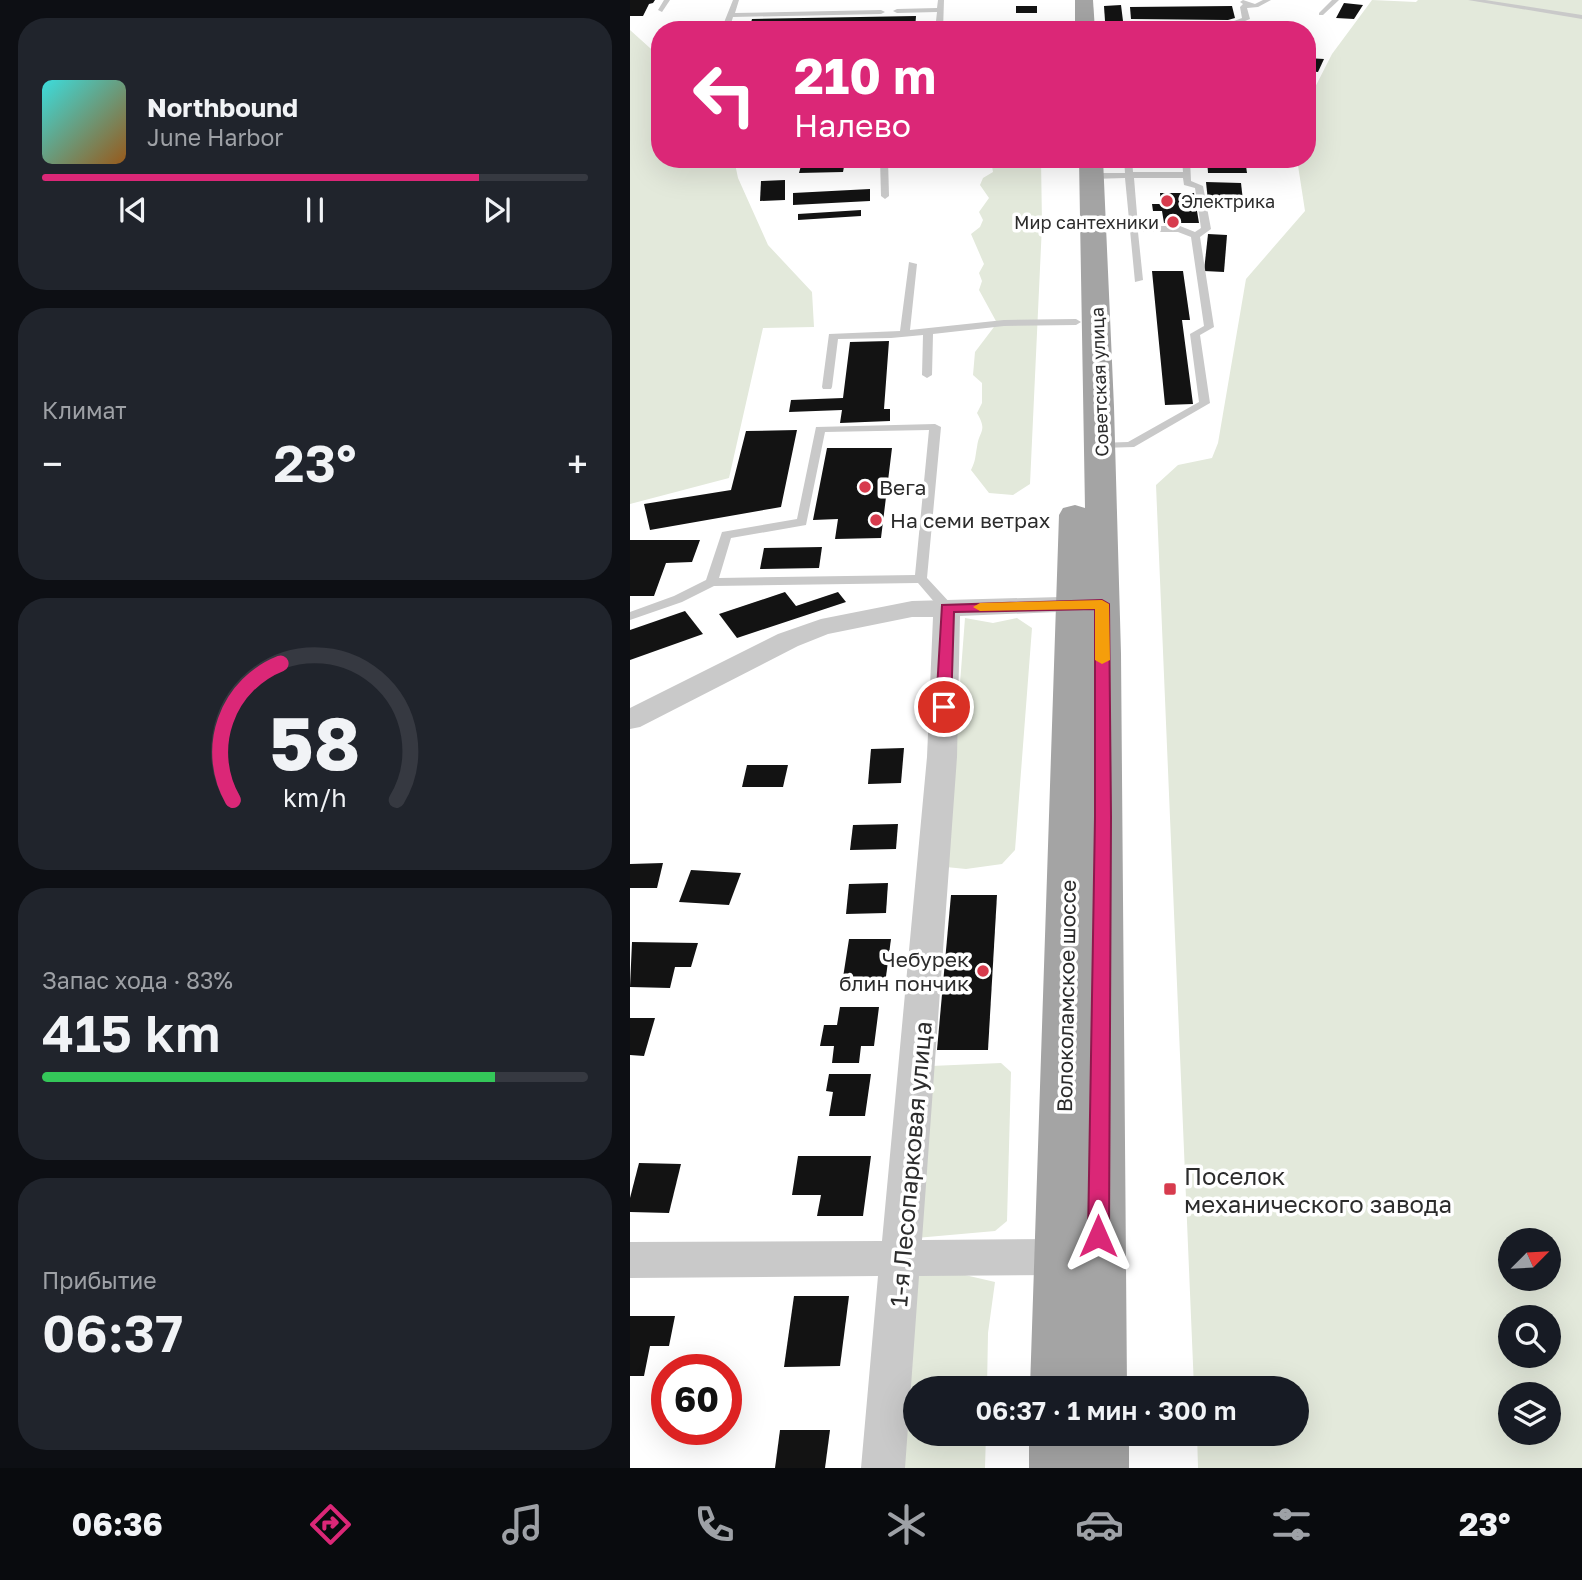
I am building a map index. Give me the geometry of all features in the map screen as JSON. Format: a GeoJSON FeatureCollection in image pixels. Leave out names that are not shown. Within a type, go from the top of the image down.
{"type":"FeatureCollection","features":[{"type":"Feature","properties":{"kind":"main road"},"geometry":{"type":"LineString","coordinates":[[1070,0],[1070,21]]}},
{"type":"Feature","properties":{"kind":"main road"},"geometry":{"type":"LineString","coordinates":[[1084,0],[1092,21]]}},
{"type":"Feature","properties":{"kind":"main road","name":"Советская улица"},"geometry":{"type":"LineString","coordinates":[[1085,168],[1076,322],[1088,604]]}},
{"type":"Feature","properties":{"kind":"main road","name":"Советская улица"},"geometry":{"type":"LineString","coordinates":[[1085,168],[1101,445],[1088,604]]}},
{"type":"Feature","properties":{"kind":"main road","name":"Волоколамское шоссе"},"geometry":{"type":"LineString","coordinates":[[1058,1376],[1060,1258],[1088,604]]}},
{"type":"Feature","properties":{"kind":"main road","name":"Волоколамское шоссе"},"geometry":{"type":"LineString","coordinates":[[1088,604],[1099,1376]]}},
{"type":"Feature","properties":{"kind":"main road"},"geometry":{"type":"LineString","coordinates":[[1058,1446],[1058,1468]]}},
{"type":"Feature","properties":{"kind":"main road"},"geometry":{"type":"LineString","coordinates":[[1100,1446],[1100,1468]]}},
{"type":"Feature","properties":{"kind":"street"},"geometry":{"type":"LineString","coordinates":[[630,720],[788,640],[821,627],[912,609],[1088,604]]}},
{"type":"Feature","properties":{"kind":"street","name":"1-я Лесопарковая улица"},"geometry":{"type":"LineString","coordinates":[[883,1468],[942,757],[947,608]]}},
{"type":"Feature","properties":{"kind":"street"},"geometry":{"type":"LineString","coordinates":[[630,1260],[1060,1258]]}},
{"type":"Feature","properties":{"kind":"lane"},"geometry":{"type":"LineString","coordinates":[[663,10],[667,0]]}},
{"type":"Feature","properties":{"kind":"lane"},"geometry":{"type":"LineString","coordinates":[[729,21],[736,0]]}},
{"type":"Feature","properties":{"kind":"lane"},"geometry":{"type":"LineString","coordinates":[[939,21],[941,0]]}},
{"type":"Feature","properties":{"kind":"lane"},"geometry":{"type":"LineString","coordinates":[[1238,0],[1256,6],[1268,0]]}},
{"type":"Feature","properties":{"kind":"lane"},"geometry":{"type":"LineString","coordinates":[[1321,14],[1336,0]]}},
{"type":"Feature","properties":{"kind":"lane"},"geometry":{"type":"LineString","coordinates":[[1471,0],[1582,17]]}},
{"type":"Feature","properties":{"kind":"lane"},"geometry":{"type":"LineString","coordinates":[[1240,21],[1246,19],[1243,7],[1250,4]]}},
{"type":"Feature","properties":{"kind":"lane"},"geometry":{"type":"LineString","coordinates":[[897,11],[940,10]]}},
{"type":"Feature","properties":{"kind":"lane"},"geometry":{"type":"LineString","coordinates":[[731,15],[881,12]]}},
{"type":"Feature","properties":{"kind":"lane"},"geometry":{"type":"LineString","coordinates":[[884,168],[885,196]]}},
{"type":"Feature","properties":{"kind":"lane"},"geometry":{"type":"LineString","coordinates":[[1098,168],[1129,175],[1187,175]]}},
{"type":"Feature","properties":{"kind":"lane"},"geometry":{"type":"LineString","coordinates":[[1129,168],[1138,280]]}},
{"type":"Feature","properties":{"kind":"lane"},"geometry":{"type":"LineString","coordinates":[[1187,168],[1187,183],[1199,186],[1206,229],[1195,236]]}},
{"type":"Feature","properties":{"kind":"lane"},"geometry":{"type":"LineString","coordinates":[[1134,229],[1180,229],[1195,236]]}},
{"type":"Feature","properties":{"kind":"lane"},"geometry":{"type":"LineString","coordinates":[[1101,445],[1130,445],[1205,403],[1195,334],[1209,327],[1195,236]]}},
{"type":"Feature","properties":{"kind":"lane"},"geometry":{"type":"LineString","coordinates":[[905,333],[912,264]]}},
{"type":"Feature","properties":{"kind":"lane"},"geometry":{"type":"LineString","coordinates":[[827,387],[833,336],[905,333],[1004,323],[1076,322]]}},
{"type":"Feature","properties":{"kind":"lane"},"geometry":{"type":"LineString","coordinates":[[927,375],[928,331]]}},
{"type":"Feature","properties":{"kind":"lane"},"geometry":{"type":"LineString","coordinates":[[712,582],[726,535],[802,522],[820,429],[935,427],[921,579],[947,608]]}},
{"type":"Feature","properties":{"kind":"lane"},"geometry":{"type":"LineString","coordinates":[[630,616],[678,599],[712,582],[921,579]]}},
{"type":"Feature","properties":{"kind":"shaded area"},"geometry":{"type":"Polygon","coordinates":[[[1372,0],[1582,0],[1582,1468],[1198,1468],[1197,1446],[1309,1446],[1309,1376],[1193,1376],[1156,485],[1178,465],[1212,458],[1218,443],[1246,279],[1305,211],[1298,168],[1316,168],[1316,85],[1332,54],[1372,0]]]}},
{"type":"Feature","properties":{"kind":"shaded area"},"geometry":{"type":"Polygon","coordinates":[[[630,30],[651,49],[651,168],[736,168],[768,245],[812,292],[814,327],[763,328],[729,478],[630,504],[630,30]]]}},
{"type":"Feature","properties":{"kind":"shaded area"},"geometry":{"type":"Polygon","coordinates":[[[992,168],[1041,168],[1042,225],[1030,484],[1013,495],[989,493],[971,470],[982,428],[977,413],[982,403],[982,383],[973,375],[975,352],[997,323],[979,290],[982,281],[979,273],[984,264],[971,234],[980,227],[983,220],[979,212],[989,198],[980,185],[983,178],[993,172],[992,168]]]}},
{"type":"Feature","properties":{"kind":"shaded area"},"geometry":{"type":"Polygon","coordinates":[[[965,618],[993,623],[1017,618],[1032,628],[1015,850],[1002,864],[966,869],[946,867],[965,618]]]}},
{"type":"Feature","properties":{"kind":"shaded area"},"geometry":{"type":"Polygon","coordinates":[[[1001,1063],[1011,1072],[1007,1221],[995,1231],[916,1238],[931,1066],[1001,1063]]]}},
{"type":"Feature","properties":{"kind":"shaded area"},"geometry":{"type":"Polygon","coordinates":[[[952,1272],[995,1282],[988,1333],[987,1376],[905,1376],[914,1273],[952,1272]]]}},
{"type":"Feature","properties":{"kind":"shaded area"},"geometry":{"type":"Polygon","coordinates":[[[903,1399],[903,1446],[986,1446],[985,1468],[897,1468],[903,1399]]]}},
{"type":"Feature","properties":{"kind":"building"},"geometry":{"type":"Polygon","coordinates":[[[630,0],[655,0],[649,4],[643,16],[630,16],[630,0]]]}},
{"type":"Feature","properties":{"kind":"building"},"geometry":{"type":"Polygon","coordinates":[[[1344,3],[1363,5],[1354,19],[1336,18],[1344,3]]]}},
{"type":"Feature","properties":{"kind":"building"},"geometry":{"type":"Polygon","coordinates":[[[1121,5],[1123,21],[1105,21],[1104,6],[1121,5]]]}},
{"type":"Feature","properties":{"kind":"building"},"geometry":{"type":"Polygon","coordinates":[[[1016,6],[1037,6],[1037,13],[1016,13],[1016,6]]]}},
{"type":"Feature","properties":{"kind":"building"},"geometry":{"type":"Polygon","coordinates":[[[1232,6],[1235,18],[1228,20],[1131,19],[1130,7],[1232,6]]]}},
{"type":"Feature","properties":{"kind":"building"},"geometry":{"type":"Polygon","coordinates":[[[916,16],[916,21],[752,19],[916,16]]]}},
{"type":"Feature","properties":{"kind":"building"},"geometry":{"type":"Polygon","coordinates":[[[1316,59],[1324,59],[1318,72],[1316,59]]]}},
{"type":"Feature","properties":{"kind":"building"},"geometry":{"type":"Polygon","coordinates":[[[800,168],[844,168],[843,172],[799,173],[800,168]]]}},
{"type":"Feature","properties":{"kind":"building"},"geometry":{"type":"Polygon","coordinates":[[[1208,168],[1246,168],[1247,173],[1208,173],[1208,168]]]}},
{"type":"Feature","properties":{"kind":"building"},"geometry":{"type":"Polygon","coordinates":[[[785,180],[785,200],[760,201],[761,181],[785,180]]]}},
{"type":"Feature","properties":{"kind":"building"},"geometry":{"type":"Polygon","coordinates":[[[1206,182],[1241,183],[1243,201],[1208,201],[1206,182]]]}},
{"type":"Feature","properties":{"kind":"building"},"geometry":{"type":"Polygon","coordinates":[[[870,189],[870,201],[793,205],[793,193],[870,189]]]}},
{"type":"Feature","properties":{"kind":"building"},"geometry":{"type":"Polygon","coordinates":[[[1160,193],[1194,193],[1199,223],[1164,223],[1162,211],[1153,211],[1152,204],[1161,204],[1160,193]]]}},
{"type":"Feature","properties":{"kind":"building"},"geometry":{"type":"Polygon","coordinates":[[[861,210],[861,216],[798,220],[798,214],[861,210]]]}},
{"type":"Feature","properties":{"kind":"building"},"geometry":{"type":"Polygon","coordinates":[[[1208,234],[1227,235],[1224,272],[1204,271],[1208,234]]]}},
{"type":"Feature","properties":{"kind":"building"},"geometry":{"type":"Polygon","coordinates":[[[1152,271],[1183,271],[1190,320],[1182,320],[1193,404],[1165,405],[1152,271]]]}},
{"type":"Feature","properties":{"kind":"building"},"geometry":{"type":"Polygon","coordinates":[[[889,341],[884,409],[890,409],[890,421],[840,423],[842,410],[789,412],[791,400],[843,398],[850,342],[889,341]]]}},
{"type":"Feature","properties":{"kind":"building"},"geometry":{"type":"Polygon","coordinates":[[[797,430],[781,507],[650,530],[644,504],[731,490],[746,431],[797,430]]]}},
{"type":"Feature","properties":{"kind":"building"},"geometry":{"type":"Polygon","coordinates":[[[827,448],[892,448],[881,538],[835,539],[838,519],[813,520],[827,448]]]}},
{"type":"Feature","properties":{"kind":"building"},"geometry":{"type":"Polygon","coordinates":[[[630,540],[700,540],[692,562],[666,563],[654,596],[630,596],[630,540]]]}},
{"type":"Feature","properties":{"kind":"building"},"geometry":{"type":"Polygon","coordinates":[[[822,547],[819,568],[760,569],[764,548],[822,547]]]}},
{"type":"Feature","properties":{"kind":"building"},"geometry":{"type":"Polygon","coordinates":[[[785,592],[796,606],[838,592],[846,602],[737,638],[719,614],[785,592]]]}},
{"type":"Feature","properties":{"kind":"building"},"geometry":{"type":"Polygon","coordinates":[[[685,611],[703,634],[630,660],[630,630],[685,611]]]}},
{"type":"Feature","properties":{"kind":"building"},"geometry":{"type":"Polygon","coordinates":[[[904,748],[901,783],[868,784],[871,749],[904,748]]]}},
{"type":"Feature","properties":{"kind":"building"},"geometry":{"type":"Polygon","coordinates":[[[747,765],[788,765],[783,787],[742,787],[747,765]]]}},
{"type":"Feature","properties":{"kind":"building"},"geometry":{"type":"Polygon","coordinates":[[[898,824],[896,849],[850,850],[853,825],[898,824]]]}},
{"type":"Feature","properties":{"kind":"building"},"geometry":{"type":"Polygon","coordinates":[[[663,863],[657,888],[630,888],[630,864],[663,863]]]}},
{"type":"Feature","properties":{"kind":"building"},"geometry":{"type":"Polygon","coordinates":[[[691,870],[741,873],[729,905],[679,902],[691,870]]]}},
{"type":"Feature","properties":{"kind":"building"},"geometry":{"type":"Polygon","coordinates":[[[888,883],[886,913],[846,914],[849,884],[888,883]]]}},
{"type":"Feature","properties":{"kind":"building"},"geometry":{"type":"Polygon","coordinates":[[[951,895],[997,895],[988,1050],[937,1050],[951,895]]]}},
{"type":"Feature","properties":{"kind":"building"},"geometry":{"type":"Polygon","coordinates":[[[849,939],[891,939],[885,984],[842,984],[849,939]]]}},
{"type":"Feature","properties":{"kind":"building"},"geometry":{"type":"Polygon","coordinates":[[[632,942],[698,943],[691,967],[675,967],[670,988],[630,987],[632,942]]]}},
{"type":"Feature","properties":{"kind":"building"},"geometry":{"type":"Polygon","coordinates":[[[840,1007],[879,1007],[874,1046],[861,1046],[859,1063],[832,1063],[834,1046],[820,1046],[824,1025],[837,1025],[840,1007]]]}},
{"type":"Feature","properties":{"kind":"building"},"geometry":{"type":"Polygon","coordinates":[[[630,1018],[655,1018],[644,1056],[630,1055],[630,1018]]]}},
{"type":"Feature","properties":{"kind":"building"},"geometry":{"type":"Polygon","coordinates":[[[829,1074],[871,1074],[865,1116],[829,1116],[833,1092],[826,1091],[829,1074]]]}},
{"type":"Feature","properties":{"kind":"building"},"geometry":{"type":"Polygon","coordinates":[[[798,1156],[871,1156],[863,1216],[817,1216],[821,1195],[792,1195],[798,1156]]]}},
{"type":"Feature","properties":{"kind":"building"},"geometry":{"type":"Polygon","coordinates":[[[639,1163],[681,1164],[669,1213],[630,1212],[630,1198],[639,1163]]]}},
{"type":"Feature","properties":{"kind":"building"},"geometry":{"type":"Polygon","coordinates":[[[794,1296],[849,1296],[840,1366],[784,1367],[794,1296]]]}},
{"type":"Feature","properties":{"kind":"building"},"geometry":{"type":"Polygon","coordinates":[[[630,1316],[675,1316],[669,1346],[650,1346],[644,1376],[630,1376],[630,1316]]]}},
{"type":"Feature","properties":{"kind":"building"},"geometry":{"type":"Polygon","coordinates":[[[780,1430],[830,1430],[825,1468],[775,1468],[780,1430]]]}},
{"type":"Feature","properties":{"kind":"slow traffic"},"geometry":{"type":"LineString","coordinates":[[980,607],[1102,604],[1102,660]]}},
{"type":"Feature","properties":{"kind":"place","name":"Электрика"},"geometry":{"type":"Point","coordinates":[1167,201]}},
{"type":"Feature","properties":{"kind":"place","name":"Мир сантехники"},"geometry":{"type":"Point","coordinates":[1173,222]}},
{"type":"Feature","properties":{"kind":"place","name":"Вега"},"geometry":{"type":"Point","coordinates":[865,487]}},
{"type":"Feature","properties":{"kind":"place","name":"На семи ветрах"},"geometry":{"type":"Point","coordinates":[876,520]}},
{"type":"Feature","properties":{"kind":"place","name":"Чебурек блин пончик"},"geometry":{"type":"Point","coordinates":[983,971]}},
{"type":"Feature","properties":{"kind":"place","name":"Поселок механического завода"},"geometry":{"type":"Point","coordinates":[1170,1189]}},
{"type":"Feature","properties":{"kind":"route"},"geometry":{"type":"LineString","coordinates":[[944,707],[947,608],[1102,604],[1103,817],[1098,1236]]}}]}
